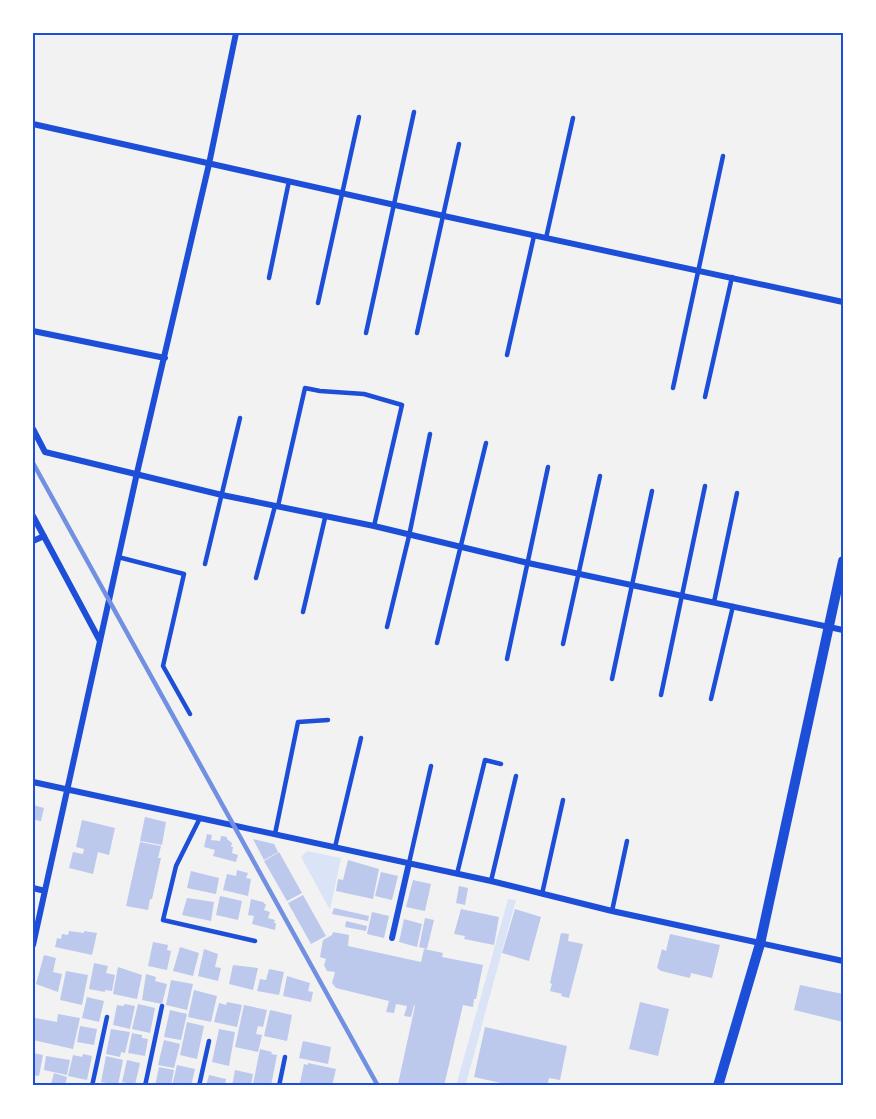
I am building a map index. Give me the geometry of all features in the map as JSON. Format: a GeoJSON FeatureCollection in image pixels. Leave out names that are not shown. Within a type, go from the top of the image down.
{"type":"FeatureCollection","features":[{"type":"Feature","properties":{"kind":"street"},"geometry":{"type":"LineString","coordinates":[[33,945],[118,557],[209,164],[236,33]]}},
{"type":"Feature","properties":{"kind":"street"},"geometry":{"type":"LineString","coordinates":[[33,124],[534,236],[843,302]]}},
{"type":"Feature","properties":{"kind":"street"},"geometry":{"type":"LineString","coordinates":[[33,331],[165,358]]}},
{"type":"Feature","properties":{"kind":"street"},"geometry":{"type":"LineString","coordinates":[[33,429],[45,452],[325,518],[374,526],[528,563],[843,630]]}},
{"type":"Feature","properties":{"kind":"street"},"geometry":{"type":"LineString","coordinates":[[33,516],[100,642]]}},
{"type":"Feature","properties":{"kind":"street"},"geometry":{"type":"LineString","coordinates":[[33,541],[44,536]]}},
{"type":"Feature","properties":{"kind":"street"},"geometry":{"type":"LineString","coordinates":[[718,1086],[760,944],[843,561]]}},
{"type":"Feature","properties":{"kind":"street"},"geometry":{"type":"LineString","coordinates":[[33,782],[491,881],[612,911],[843,961]]}},
{"type":"Feature","properties":{"kind":"street"},"geometry":{"type":"LineString","coordinates":[[392,938],[409,863]]}},
{"type":"Feature","properties":{"kind":"street"},"geometry":{"type":"LineString","coordinates":[[33,888],[45,891]]}},
{"type":"Feature","properties":{"kind":"lane"},"geometry":{"type":"LineString","coordinates":[[366,333],[414,112]]}},
{"type":"Feature","properties":{"kind":"lane"},"geometry":{"type":"LineString","coordinates":[[318,303],[359,117]]}},
{"type":"Feature","properties":{"kind":"lane"},"geometry":{"type":"LineString","coordinates":[[546,238],[573,118]]}},
{"type":"Feature","properties":{"kind":"lane"},"geometry":{"type":"LineString","coordinates":[[417,333],[459,144]]}},
{"type":"Feature","properties":{"kind":"lane"},"geometry":{"type":"LineString","coordinates":[[673,388],[723,156]]}},
{"type":"Feature","properties":{"kind":"lane"},"geometry":{"type":"LineString","coordinates":[[269,278],[289,181]]}},
{"type":"Feature","properties":{"kind":"lane"},"geometry":{"type":"LineString","coordinates":[[507,355],[534,236]]}},
{"type":"Feature","properties":{"kind":"lane"},"geometry":{"type":"LineString","coordinates":[[705,398],[732,277]]}},
{"type":"Feature","properties":{"kind":"lane"},"geometry":{"type":"LineString","coordinates":[[256,578],[305,388],[364,394],[402,405],[374,526]]}},
{"type":"Feature","properties":{"kind":"lane"},"geometry":{"type":"LineString","coordinates":[[205,564],[240,418]]}},
{"type":"Feature","properties":{"kind":"lane"},"geometry":{"type":"LineString","coordinates":[[387,627],[430,434]]}},
{"type":"Feature","properties":{"kind":"lane"},"geometry":{"type":"LineString","coordinates":[[437,643],[486,443]]}},
{"type":"Feature","properties":{"kind":"lane"},"geometry":{"type":"LineString","coordinates":[[507,659],[548,467]]}},
{"type":"Feature","properties":{"kind":"lane"},"geometry":{"type":"LineString","coordinates":[[563,644],[600,476]]}},
{"type":"Feature","properties":{"kind":"lane"},"geometry":{"type":"LineString","coordinates":[[661,694],[705,486]]}},
{"type":"Feature","properties":{"kind":"lane"},"geometry":{"type":"LineString","coordinates":[[612,679],[652,491]]}},
{"type":"Feature","properties":{"kind":"lane"},"geometry":{"type":"LineString","coordinates":[[714,602],[737,493]]}},
{"type":"Feature","properties":{"kind":"lane"},"geometry":{"type":"LineString","coordinates":[[303,612],[325,518]]}},
{"type":"Feature","properties":{"kind":"lane"},"geometry":{"type":"LineString","coordinates":[[118,557],[184,574],[163,666],[190,714]]}},
{"type":"Feature","properties":{"kind":"lane"},"geometry":{"type":"LineString","coordinates":[[711,699],[733,606]]}},
{"type":"Feature","properties":{"kind":"lane"},"geometry":{"type":"LineString","coordinates":[[275,834],[298,722],[328,720]]}},
{"type":"Feature","properties":{"kind":"lane"},"geometry":{"type":"LineString","coordinates":[[335,847],[361,738]]}},
{"type":"Feature","properties":{"kind":"lane"},"geometry":{"type":"LineString","coordinates":[[457,874],[485,760],[501,764]]}},
{"type":"Feature","properties":{"kind":"lane"},"geometry":{"type":"LineString","coordinates":[[409,863],[431,766]]}},
{"type":"Feature","properties":{"kind":"lane"},"geometry":{"type":"LineString","coordinates":[[491,881],[516,776]]}},
{"type":"Feature","properties":{"kind":"lane"},"geometry":{"type":"LineString","coordinates":[[542,894],[563,800]]}},
{"type":"Feature","properties":{"kind":"lane"},"geometry":{"type":"LineString","coordinates":[[200,818],[176,866],[163,920],[255,941]]}},
{"type":"Feature","properties":{"kind":"lane"},"geometry":{"type":"LineString","coordinates":[[612,911],[627,841]]}},
{"type":"Feature","properties":{"kind":"lane"},"geometry":{"type":"LineString","coordinates":[[145,1086],[162,1006]]}},
{"type":"Feature","properties":{"kind":"lane"},"geometry":{"type":"LineString","coordinates":[[92,1086],[107,1017]]}},
{"type":"Feature","properties":{"kind":"lane"},"geometry":{"type":"LineString","coordinates":[[200,1086],[209,1041]]}},
{"type":"Feature","properties":{"kind":"lane"},"geometry":{"type":"LineString","coordinates":[[279,1086],[285,1058]]}},
{"type":"Feature","properties":{"kind":"shaded area"},"geometry":{"type":"Polygon","coordinates":[[[307,851],[341,858],[330,910],[301,857],[307,851]]]}},
{"type":"Feature","properties":{"kind":"shaded area"},"geometry":{"type":"Polygon","coordinates":[[[508,899],[516,900],[467,1080],[465,1086],[456,1086],[508,899]]]}},
{"type":"Feature","properties":{"kind":"building"},"geometry":{"type":"Polygon","coordinates":[[[33,805],[44,808],[41,821],[35,820],[34,825],[33,805]]]}},
{"type":"Feature","properties":{"kind":"building"},"geometry":{"type":"Polygon","coordinates":[[[145,817],[166,822],[162,845],[140,841],[145,817]]]}},
{"type":"Feature","properties":{"kind":"building"},"geometry":{"type":"Polygon","coordinates":[[[82,820],[115,828],[109,855],[98,852],[93,874],[69,868],[73,852],[83,854],[84,849],[76,847],[82,820]]]}},
{"type":"Feature","properties":{"kind":"building"},"geometry":{"type":"Polygon","coordinates":[[[207,834],[212,835],[211,840],[220,841],[221,836],[227,837],[232,843],[232,853],[238,855],[236,862],[213,856],[215,850],[204,847],[207,834]]]}},
{"type":"Feature","properties":{"kind":"building"},"geometry":{"type":"Polygon","coordinates":[[[253,839],[274,844],[278,852],[264,860],[253,839]]]}},
{"type":"Feature","properties":{"kind":"building"},"geometry":{"type":"Polygon","coordinates":[[[140,842],[161,846],[158,858],[161,858],[148,910],[126,906],[140,842]]]}},
{"type":"Feature","properties":{"kind":"building"},"geometry":{"type":"Polygon","coordinates":[[[279,852],[302,893],[287,901],[264,861],[279,852]]]}},
{"type":"Feature","properties":{"kind":"building"},"geometry":{"type":"Polygon","coordinates":[[[348,860],[379,869],[373,899],[336,891],[338,879],[343,880],[348,860]]]}},
{"type":"Feature","properties":{"kind":"building"},"geometry":{"type":"Polygon","coordinates":[[[237,870],[248,873],[246,878],[251,879],[248,896],[223,890],[227,874],[236,876],[237,870]]]}},
{"type":"Feature","properties":{"kind":"building"},"geometry":{"type":"Polygon","coordinates":[[[191,871],[219,878],[216,894],[187,888],[191,871]]]}},
{"type":"Feature","properties":{"kind":"building"},"geometry":{"type":"Polygon","coordinates":[[[381,872],[398,876],[392,900],[375,896],[381,872]]]}},
{"type":"Feature","properties":{"kind":"building"},"geometry":{"type":"Polygon","coordinates":[[[413,880],[431,884],[425,911],[406,907],[413,880]]]}},
{"type":"Feature","properties":{"kind":"building"},"geometry":{"type":"Polygon","coordinates":[[[459,886],[468,888],[465,905],[456,903],[459,886]]]}},
{"type":"Feature","properties":{"kind":"building"},"geometry":{"type":"Polygon","coordinates":[[[303,895],[326,936],[311,944],[288,903],[303,895]]]}},
{"type":"Feature","properties":{"kind":"building"},"geometry":{"type":"Polygon","coordinates":[[[220,896],[242,901],[238,920],[216,915],[220,896]]]}},
{"type":"Feature","properties":{"kind":"building"},"geometry":{"type":"Polygon","coordinates":[[[187,898],[214,902],[211,921],[182,915],[187,898]]]}},
{"type":"Feature","properties":{"kind":"building"},"geometry":{"type":"Polygon","coordinates":[[[251,899],[266,905],[264,910],[270,912],[268,918],[275,920],[275,930],[252,924],[254,916],[248,915],[251,899]]]}},
{"type":"Feature","properties":{"kind":"building"},"geometry":{"type":"Polygon","coordinates":[[[334,908],[369,916],[368,921],[332,914],[334,908]]]}},
{"type":"Feature","properties":{"kind":"building"},"geometry":{"type":"Polygon","coordinates":[[[461,909],[499,917],[494,945],[464,939],[465,936],[454,934],[461,909]]]}},
{"type":"Feature","properties":{"kind":"building"},"geometry":{"type":"Polygon","coordinates":[[[515,909],[541,917],[529,961],[502,953],[515,909]]]}},
{"type":"Feature","properties":{"kind":"building"},"geometry":{"type":"Polygon","coordinates":[[[372,912],[389,916],[384,938],[367,934],[372,912]]]}},
{"type":"Feature","properties":{"kind":"building"},"geometry":{"type":"Polygon","coordinates":[[[425,918],[434,920],[427,949],[419,947],[425,918]]]}},
{"type":"Feature","properties":{"kind":"building"},"geometry":{"type":"Polygon","coordinates":[[[404,919],[422,924],[417,947],[399,942],[404,919]]]}},
{"type":"Feature","properties":{"kind":"building"},"geometry":{"type":"Polygon","coordinates":[[[346,921],[367,926],[366,931],[345,927],[346,921]]]}},
{"type":"Feature","properties":{"kind":"building"},"geometry":{"type":"Polygon","coordinates":[[[69,931],[97,933],[92,955],[55,947],[57,938],[61,939],[62,934],[68,935],[69,931]]]}},
{"type":"Feature","properties":{"kind":"building"},"geometry":{"type":"Polygon","coordinates":[[[333,932],[349,935],[348,946],[421,962],[424,949],[443,953],[442,957],[483,965],[473,1007],[463,1005],[444,1086],[400,1086],[398,1084],[415,1006],[411,1017],[404,1016],[407,1006],[396,1004],[394,1013],[386,1012],[389,1001],[336,988],[332,983],[335,972],[327,971],[324,965],[326,959],[320,957],[323,940],[333,932]]]}},
{"type":"Feature","properties":{"kind":"building"},"geometry":{"type":"Polygon","coordinates":[[[561,933],[569,934],[568,941],[583,944],[569,998],[550,991],[561,933]]]}},
{"type":"Feature","properties":{"kind":"building"},"geometry":{"type":"Polygon","coordinates":[[[670,934],[720,945],[712,978],[691,973],[690,978],[657,968],[662,949],[666,951],[670,934]]]}},
{"type":"Feature","properties":{"kind":"building"},"geometry":{"type":"Polygon","coordinates":[[[153,942],[168,945],[167,950],[171,951],[167,970],[148,966],[153,942]]]}},
{"type":"Feature","properties":{"kind":"building"},"geometry":{"type":"Polygon","coordinates":[[[180,947],[199,953],[193,976],[173,971],[180,947]]]}},
{"type":"Feature","properties":{"kind":"building"},"geometry":{"type":"Polygon","coordinates":[[[204,949],[218,954],[215,967],[221,968],[218,981],[198,976],[204,949]]]}},
{"type":"Feature","properties":{"kind":"building"},"geometry":{"type":"Polygon","coordinates":[[[44,955],[56,958],[53,972],[62,974],[58,992],[36,984],[44,955]]]}},
{"type":"Feature","properties":{"kind":"building"},"geometry":{"type":"Polygon","coordinates":[[[94,963],[108,966],[106,973],[115,975],[112,991],[89,989],[94,963]]]}},
{"type":"Feature","properties":{"kind":"building"},"geometry":{"type":"Polygon","coordinates":[[[233,965],[258,968],[253,990],[229,984],[233,965]]]}},
{"type":"Feature","properties":{"kind":"building"},"geometry":{"type":"Polygon","coordinates":[[[118,967],[142,975],[137,999],[113,994],[118,967]]]}},
{"type":"Feature","properties":{"kind":"building"},"geometry":{"type":"Polygon","coordinates":[[[269,969],[284,972],[279,995],[257,991],[260,979],[266,980],[269,969]]]}},
{"type":"Feature","properties":{"kind":"building"},"geometry":{"type":"Polygon","coordinates":[[[66,971],[88,975],[82,1005],[60,1000],[66,971]]]}},
{"type":"Feature","properties":{"kind":"building"},"geometry":{"type":"Polygon","coordinates":[[[146,974],[156,977],[155,981],[167,984],[162,1004],[142,1000],[146,974]]]}},
{"type":"Feature","properties":{"kind":"building"},"geometry":{"type":"Polygon","coordinates":[[[287,976],[310,983],[308,991],[313,992],[311,1002],[283,996],[287,976]]]}},
{"type":"Feature","properties":{"kind":"building"},"geometry":{"type":"Polygon","coordinates":[[[171,980],[193,984],[187,1010],[166,1005],[171,980]]]}},
{"type":"Feature","properties":{"kind":"building"},"geometry":{"type":"Polygon","coordinates":[[[800,985],[843,994],[843,1022],[794,1010],[800,985]]]}},
{"type":"Feature","properties":{"kind":"building"},"geometry":{"type":"Polygon","coordinates":[[[194,990],[217,996],[211,1022],[188,1017],[194,990]]]}},
{"type":"Feature","properties":{"kind":"building"},"geometry":{"type":"Polygon","coordinates":[[[87,997],[104,1001],[99,1022],[82,1018],[87,997]]]}},
{"type":"Feature","properties":{"kind":"building"},"geometry":{"type":"Polygon","coordinates":[[[227,1002],[242,1005],[237,1027],[214,1022],[219,1003],[226,1005],[227,1002]]]}},
{"type":"Feature","properties":{"kind":"building"},"geometry":{"type":"Polygon","coordinates":[[[640,1002],[669,1009],[658,1056],[629,1049],[640,1002]]]}},
{"type":"Feature","properties":{"kind":"building"},"geometry":{"type":"Polygon","coordinates":[[[124,1004],[135,1006],[130,1029],[113,1025],[117,1005],[124,1006],[124,1004]]]}},
{"type":"Feature","properties":{"kind":"building"},"geometry":{"type":"Polygon","coordinates":[[[138,1004],[155,1008],[150,1033],[132,1029],[138,1004]]]}},
{"type":"Feature","properties":{"kind":"building"},"geometry":{"type":"Polygon","coordinates":[[[244,1005],[267,1010],[263,1027],[258,1026],[256,1034],[262,1035],[258,1052],[235,1047],[244,1005]]]}},
{"type":"Feature","properties":{"kind":"building"},"geometry":{"type":"Polygon","coordinates":[[[170,1010],[187,1014],[181,1040],[164,1037],[170,1010]]]}},
{"type":"Feature","properties":{"kind":"building"},"geometry":{"type":"Polygon","coordinates":[[[270,1010],[292,1015],[287,1041],[264,1036],[270,1010]]]}},
{"type":"Feature","properties":{"kind":"building"},"geometry":{"type":"Polygon","coordinates":[[[58,1014],[80,1018],[73,1049],[33,1040],[35,1018],[57,1022],[58,1014]]]}},
{"type":"Feature","properties":{"kind":"building"},"geometry":{"type":"Polygon","coordinates":[[[187,1022],[204,1026],[197,1059],[180,1055],[187,1022]]]}},
{"type":"Feature","properties":{"kind":"building"},"geometry":{"type":"Polygon","coordinates":[[[80,1026],[97,1029],[94,1045],[77,1042],[80,1026]]]}},
{"type":"Feature","properties":{"kind":"building"},"geometry":{"type":"Polygon","coordinates":[[[485,1027],[567,1046],[560,1080],[549,1078],[547,1086],[515,1086],[474,1077],[485,1027]]]}},
{"type":"Feature","properties":{"kind":"building"},"geometry":{"type":"Polygon","coordinates":[[[111,1029],[130,1032],[125,1053],[121,1052],[120,1057],[106,1054],[111,1029]]]}},
{"type":"Feature","properties":{"kind":"building"},"geometry":{"type":"Polygon","coordinates":[[[219,1029],[235,1032],[229,1066],[212,1062],[219,1029]]]}},
{"type":"Feature","properties":{"kind":"building"},"geometry":{"type":"Polygon","coordinates":[[[132,1033],[148,1039],[145,1056],[128,1053],[132,1033]]]}},
{"type":"Feature","properties":{"kind":"building"},"geometry":{"type":"Polygon","coordinates":[[[164,1040],[180,1044],[174,1068],[158,1065],[164,1040]]]}},
{"type":"Feature","properties":{"kind":"building"},"geometry":{"type":"Polygon","coordinates":[[[303,1041],[331,1047],[328,1064],[299,1058],[303,1041]]]}},
{"type":"Feature","properties":{"kind":"building"},"geometry":{"type":"Polygon","coordinates":[[[260,1049],[277,1055],[271,1086],[253,1084],[260,1049]]]}},
{"type":"Feature","properties":{"kind":"building"},"geometry":{"type":"Polygon","coordinates":[[[33,1053],[43,1055],[39,1076],[33,1075],[33,1053]]]}},
{"type":"Feature","properties":{"kind":"building"},"geometry":{"type":"Polygon","coordinates":[[[83,1054],[92,1056],[87,1080],[68,1076],[73,1055],[82,1057],[83,1054]]]}},
{"type":"Feature","properties":{"kind":"building"},"geometry":{"type":"Polygon","coordinates":[[[46,1056],[70,1060],[67,1075],[44,1070],[46,1056]]]}},
{"type":"Feature","properties":{"kind":"building"},"geometry":{"type":"Polygon","coordinates":[[[106,1056],[123,1060],[118,1085],[101,1082],[106,1056]]]}},
{"type":"Feature","properties":{"kind":"building"},"geometry":{"type":"Polygon","coordinates":[[[127,1060],[140,1063],[135,1085],[122,1082],[127,1060]]]}},
{"type":"Feature","properties":{"kind":"building"},"geometry":{"type":"Polygon","coordinates":[[[308,1063],[336,1069],[332,1086],[300,1083],[304,1064],[308,1065],[308,1063]]]}},
{"type":"Feature","properties":{"kind":"building"},"geometry":{"type":"Polygon","coordinates":[[[177,1065],[195,1069],[191,1086],[172,1086],[177,1065]]]}},
{"type":"Feature","properties":{"kind":"building"},"geometry":{"type":"Polygon","coordinates":[[[159,1067],[174,1070],[171,1086],[155,1086],[159,1067]]]}},
{"type":"Feature","properties":{"kind":"building"},"geometry":{"type":"Polygon","coordinates":[[[235,1070],[253,1074],[251,1086],[232,1086],[235,1070]]]}},
{"type":"Feature","properties":{"kind":"building"},"geometry":{"type":"Polygon","coordinates":[[[54,1073],[67,1077],[65,1086],[46,1086],[47,1083],[51,1084],[54,1073]]]}},
{"type":"Feature","properties":{"kind":"building"},"geometry":{"type":"Polygon","coordinates":[[[209,1075],[226,1079],[225,1086],[206,1086],[209,1075]]]}},
{"type":"Feature","properties":{"kind":"railway"},"geometry":{"type":"LineString","coordinates":[[33,463],[378,1086]]}}]}
